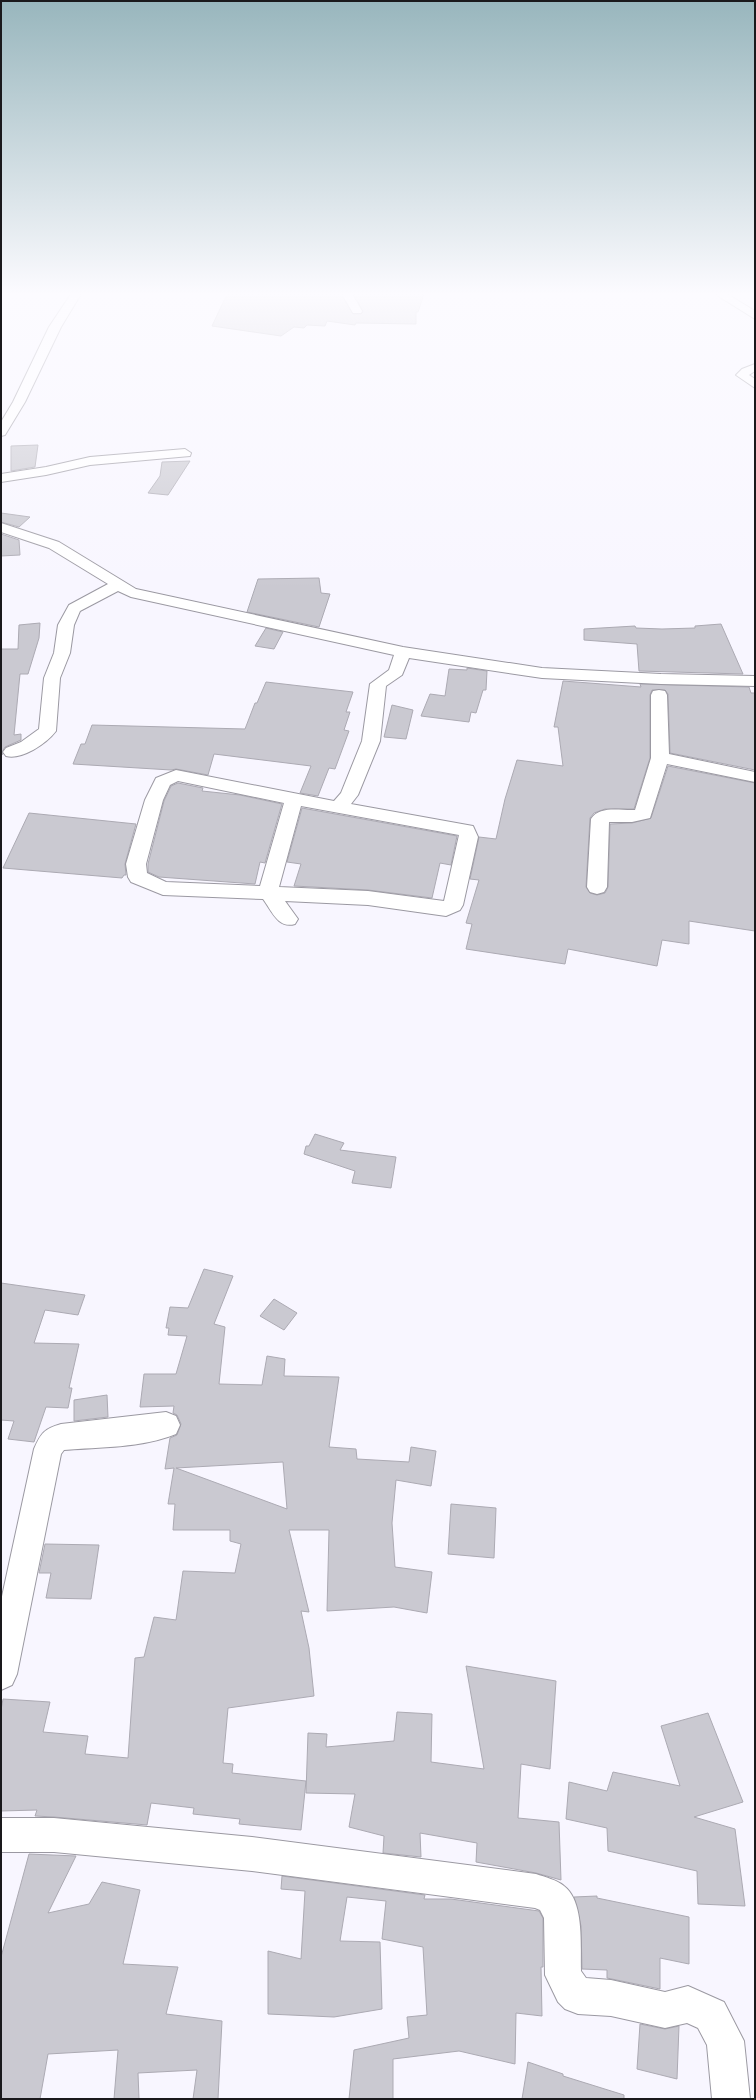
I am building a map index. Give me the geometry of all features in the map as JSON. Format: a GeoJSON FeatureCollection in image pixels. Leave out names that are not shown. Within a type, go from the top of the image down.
{"type":"FeatureCollection","features":[{"type":"Feature","properties":{"kind":"street"},"geometry":{"type":"LineString","coordinates":[[1,432],[24,392]]}},
{"type":"Feature","properties":{"kind":"street"},"geometry":{"type":"LineString","coordinates":[[1,478],[46,471],[90,461],[185,454]]}},
{"type":"Feature","properties":{"kind":"street"},"geometry":{"type":"LineString","coordinates":[[1,527],[54,545],[131,592],[403,652],[542,673],[661,679],[755,681]]}},
{"type":"Feature","properties":{"kind":"street"},"geometry":{"type":"LineString","coordinates":[[12,752],[27,746],[47,730],[52,678],[62,653],[66,625],[74,608],[118,585]]}},
{"type":"Feature","properties":{"kind":"street"},"geometry":{"type":"LineString","coordinates":[[338,808],[349,795],[371,740],[378,684],[396,672],[403,652]]}},
{"type":"Feature","properties":{"kind":"street"},"geometry":{"type":"LineString","coordinates":[[596,887],[600,818],[605,816],[636,817],[643,814],[660,758],[659,695]]}},
{"type":"Feature","properties":{"kind":"street"},"geometry":{"type":"LineString","coordinates":[[660,758],[683,761],[755,778]]}},
{"type":"Feature","properties":{"kind":"street"},"geometry":{"type":"LineString","coordinates":[[176,775],[338,808],[466,830],[469,837],[453,904],[446,909],[368,898],[163,888],[138,877],[136,864],[159,788],[162,782],[176,775]]}},
{"type":"Feature","properties":{"kind":"street"},"geometry":{"type":"LineString","coordinates":[[268,892],[294,799]]}},
{"type":"Feature","properties":{"kind":"street"},"geometry":{"type":"LineString","coordinates":[[268,892],[288,919]]}},
{"type":"Feature","properties":{"kind":"street"},"geometry":{"type":"LineString","coordinates":[[1,1674],[51,1443],[61,1437],[133,1430],[166,1425]]}},
{"type":"Feature","properties":{"kind":"street"},"geometry":{"type":"LineString","coordinates":[[1,1835],[54,1835],[252,1854],[536,1891],[547,1895],[559,1907],[562,1918],[563,1975],[571,1989],[578,1996],[611,1998],[665,2010],[688,2004],[711,2015],[725,2040],[731,2099]]}},
{"type":"Feature","properties":{"kind":"building"},"geometry":{"type":"Polygon","coordinates":[[[38,445],[35,467],[11,471],[11,446],[38,445]]]}},
{"type":"Feature","properties":{"kind":"building"},"geometry":{"type":"Polygon","coordinates":[[[190,461],[168,495],[148,493],[160,476],[162,462],[190,461]]]}},
{"type":"Feature","properties":{"kind":"building"},"geometry":{"type":"Polygon","coordinates":[[[1,513],[30,517],[19,527],[1,522],[1,513]]]}},
{"type":"Feature","properties":{"kind":"building"},"geometry":{"type":"Polygon","coordinates":[[[1,534],[19,540],[20,555],[1,556],[1,534]]]}},
{"type":"Feature","properties":{"kind":"building"},"geometry":{"type":"Polygon","coordinates":[[[319,578],[321,593],[330,594],[319,627],[247,612],[258,579],[319,578]]]}},
{"type":"Feature","properties":{"kind":"building"},"geometry":{"type":"Polygon","coordinates":[[[40,623],[39,638],[28,674],[20,674],[14,735],[21,734],[21,740],[5,747],[2,752],[3,754],[1,755],[1,649],[18,649],[19,625],[40,623]]]}},
{"type":"Feature","properties":{"kind":"building"},"geometry":{"type":"Polygon","coordinates":[[[721,624],[743,674],[639,671],[637,644],[584,640],[584,629],[635,626],[636,628],[662,629],[695,628],[695,626],[721,624]]]}},
{"type":"Feature","properties":{"kind":"building"},"geometry":{"type":"Polygon","coordinates":[[[266,628],[283,632],[274,649],[255,646],[266,628]]]}},
{"type":"Feature","properties":{"kind":"building"},"geometry":{"type":"Polygon","coordinates":[[[467,668],[487,671],[486,690],[483,690],[476,713],[471,712],[469,722],[421,716],[430,694],[445,696],[449,669],[467,670],[467,668]]]}},
{"type":"Feature","properties":{"kind":"building"},"geometry":{"type":"Polygon","coordinates":[[[563,681],[641,687],[640,684],[749,687],[751,693],[755,693],[755,770],[670,753],[668,694],[665,690],[652,690],[650,695],[650,758],[634,809],[605,809],[594,813],[590,818],[586,887],[590,893],[597,895],[605,893],[608,887],[610,824],[632,823],[651,818],[668,766],[755,783],[755,931],[689,921],[689,944],[662,940],[657,966],[568,949],[565,964],[466,949],[472,924],[466,923],[479,880],[470,879],[479,837],[496,839],[505,799],[517,760],[563,766],[558,727],[554,727],[563,681]]]}},
{"type":"Feature","properties":{"kind":"building"},"geometry":{"type":"Polygon","coordinates":[[[266,682],[353,692],[346,712],[350,712],[344,730],[349,731],[335,769],[329,768],[318,796],[300,793],[311,766],[214,754],[208,775],[176,769],[171,770],[73,764],[81,744],[85,744],[92,725],[245,729],[255,703],[257,703],[266,682]]]}},
{"type":"Feature","properties":{"kind":"building"},"geometry":{"type":"Polygon","coordinates":[[[392,705],[413,710],[406,739],[384,737],[392,705]]]}},
{"type":"Feature","properties":{"kind":"building"},"geometry":{"type":"Polygon","coordinates":[[[178,783],[203,788],[202,791],[240,795],[282,804],[265,863],[260,862],[255,884],[159,877],[148,872],[148,864],[164,801],[171,786],[178,783]]]}},
{"type":"Feature","properties":{"kind":"building"},"geometry":{"type":"Polygon","coordinates":[[[302,808],[457,836],[451,865],[440,863],[432,898],[368,890],[294,886],[301,864],[287,862],[302,808]]]}},
{"type":"Feature","properties":{"kind":"building"},"geometry":{"type":"Polygon","coordinates":[[[29,813],[136,824],[125,864],[126,875],[122,878],[3,868],[29,813]]]}},
{"type":"Feature","properties":{"kind":"building"},"geometry":{"type":"Polygon","coordinates":[[[315,1134],[344,1143],[340,1150],[396,1157],[391,1188],[352,1183],[355,1171],[304,1154],[306,1146],[309,1146],[315,1134]]]}},
{"type":"Feature","properties":{"kind":"building"},"geometry":{"type":"Polygon","coordinates":[[[204,1269],[233,1276],[214,1324],[225,1327],[219,1384],[262,1385],[267,1356],[285,1359],[284,1376],[339,1377],[329,1447],[356,1449],[357,1459],[409,1462],[411,1447],[436,1451],[431,1486],[396,1480],[392,1523],[395,1567],[432,1572],[427,1613],[394,1607],[327,1611],[329,1530],[289,1530],[309,1612],[301,1611],[309,1648],[314,1696],[228,1708],[223,1763],[233,1764],[232,1773],[306,1781],[301,1830],[239,1824],[240,1819],[193,1814],[194,1808],[151,1803],[147,1825],[35,1816],[37,1810],[1,1811],[1,1710],[3,1699],[50,1702],[43,1732],[88,1736],[85,1754],[128,1758],[135,1658],[144,1657],[154,1617],[176,1620],[183,1571],[235,1573],[241,1544],[230,1541],[230,1530],[173,1530],[175,1504],[168,1504],[174,1468],[165,1469],[170,1438],[177,1435],[181,1424],[177,1415],[173,1413],[174,1406],[140,1407],[144,1374],[176,1374],[187,1336],[168,1335],[169,1328],[166,1328],[170,1307],[188,1308],[204,1269]],[[283,1462],[176,1468],[287,1509],[283,1462]]]}},
{"type":"Feature","properties":{"kind":"building"},"geometry":{"type":"Polygon","coordinates":[[[1,1283],[85,1295],[78,1315],[45,1310],[34,1343],[79,1344],[69,1388],[72,1388],[68,1408],[46,1407],[34,1442],[8,1439],[14,1421],[1,1420],[1,1283]]]}},
{"type":"Feature","properties":{"kind":"building"},"geometry":{"type":"Polygon","coordinates":[[[274,1299],[297,1313],[284,1330],[260,1316],[274,1299]]]}},
{"type":"Feature","properties":{"kind":"building"},"geometry":{"type":"Polygon","coordinates":[[[107,1395],[108,1417],[74,1421],[74,1400],[107,1395]]]}},
{"type":"Feature","properties":{"kind":"building"},"geometry":{"type":"Polygon","coordinates":[[[451,1504],[496,1508],[494,1558],[448,1554],[451,1504]]]}},
{"type":"Feature","properties":{"kind":"building"},"geometry":{"type":"Polygon","coordinates":[[[45,1544],[99,1545],[91,1599],[46,1598],[51,1573],[39,1573],[45,1544]]]}},
{"type":"Feature","properties":{"kind":"building"},"geometry":{"type":"Polygon","coordinates":[[[466,1666],[556,1681],[550,1769],[521,1764],[518,1818],[559,1822],[561,1880],[536,1873],[476,1862],[477,1843],[420,1833],[421,1857],[383,1853],[384,1836],[349,1827],[355,1794],[306,1793],[308,1733],[327,1734],[326,1747],[394,1741],[397,1712],[432,1714],[431,1762],[484,1769],[466,1666]]]}},
{"type":"Feature","properties":{"kind":"building"},"geometry":{"type":"Polygon","coordinates":[[[708,1713],[743,1802],[694,1817],[735,1829],[745,1906],[698,1904],[697,1871],[608,1851],[607,1828],[566,1819],[569,1782],[607,1791],[613,1772],[680,1786],[661,1726],[708,1713]]]}},
{"type":"Feature","properties":{"kind":"building"},"geometry":{"type":"Polygon","coordinates":[[[29,1854],[76,1856],[48,1913],[89,1904],[102,1882],[140,1890],[123,1964],[178,1967],[166,2014],[222,2021],[218,2099],[193,2099],[197,2070],[138,2073],[139,2099],[114,2099],[118,2050],[48,2054],[40,2099],[1,2099],[1,1957],[29,1854]]]}},
{"type":"Feature","properties":{"kind":"building"},"geometry":{"type":"Polygon","coordinates":[[[282,1876],[425,1895],[424,1899],[451,1899],[539,1911],[543,1918],[543,1967],[541,1967],[542,2016],[516,2013],[515,2064],[459,2051],[393,2059],[393,2099],[349,2099],[354,2050],[409,2038],[407,2017],[427,2015],[423,1947],[382,1939],[386,1901],[347,1897],[340,1941],[380,1942],[382,2009],[334,2017],[268,2014],[268,1951],[301,1959],[305,1891],[281,1889],[282,1876]]]}},
{"type":"Feature","properties":{"kind":"building"},"geometry":{"type":"Polygon","coordinates":[[[597,1896],[597,1898],[689,1917],[689,1964],[660,1958],[660,1989],[607,1978],[607,1970],[582,1969],[581,1926],[574,1897],[597,1896]]]}},
{"type":"Feature","properties":{"kind":"building"},"geometry":{"type":"Polygon","coordinates":[[[640,2024],[665,2029],[679,2026],[677,2079],[637,2069],[640,2024]]]}},
{"type":"Feature","properties":{"kind":"building"},"geometry":{"type":"Polygon","coordinates":[[[528,2062],[563,2074],[563,2076],[624,2095],[624,2099],[522,2099],[528,2062]]]}}]}
